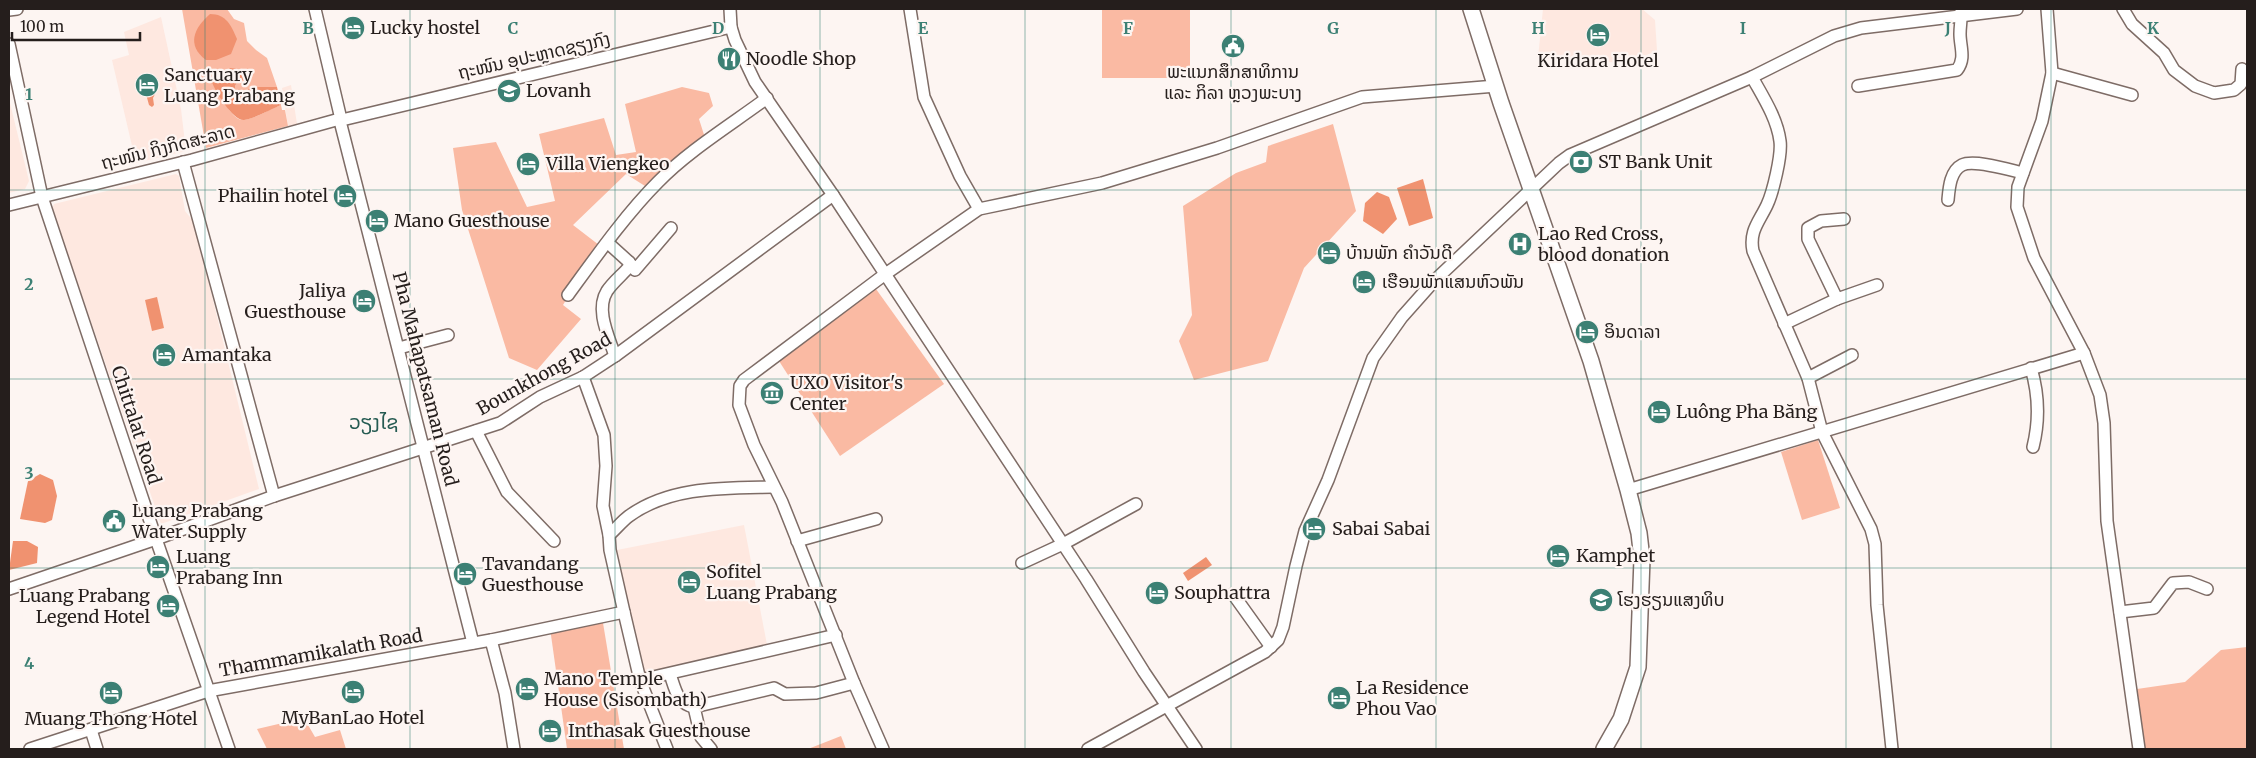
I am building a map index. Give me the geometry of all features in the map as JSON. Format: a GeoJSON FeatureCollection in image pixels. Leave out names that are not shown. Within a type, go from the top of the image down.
{"type":"FeatureCollection","features":[{"type":"Feature","properties":{"kind":"main road"},"geometry":{"type":"LineString","coordinates":[[1471,9],[1590,361],[1639,533],[1642,559],[1638,666],[1621,719],[1604,749]]}},
{"type":"Feature","properties":{"kind":"street"},"geometry":{"type":"LineString","coordinates":[[9,10],[17,9]]}},
{"type":"Feature","properties":{"kind":"street","name":"Pha Mahapatsaman Road"},"geometry":{"type":"LineString","coordinates":[[315,9],[341,120],[473,643]]}},
{"type":"Feature","properties":{"kind":"street"},"geometry":{"type":"LineString","coordinates":[[730,9],[731,27],[747,68],[1063,544],[1144,672],[1196,749]]}},
{"type":"Feature","properties":{"kind":"street"},"geometry":{"type":"LineString","coordinates":[[910,9],[924,97],[960,176],[979,209]]}},
{"type":"Feature","properties":{"kind":"street"},"geometry":{"type":"LineString","coordinates":[[1088,749],[1271,647],[1278,640],[1283,627],[1305,531],[1328,480],[1373,358],[1402,317],[1434,282],[1533,189],[1546,174],[1570,155],[1752,77],[1834,36],[1861,28],[1961,11],[2017,9]]}},
{"type":"Feature","properties":{"kind":"street"},"geometry":{"type":"LineString","coordinates":[[2047,9],[2052,73],[2042,121],[2018,187],[2017,207],[2034,258],[2093,371],[2100,395],[2104,423],[2107,521],[2138,749]]}},
{"type":"Feature","properties":{"kind":"street"},"geometry":{"type":"LineString","coordinates":[[2123,9],[2132,24],[2164,53],[2174,70],[2195,86],[2214,93],[2234,90],[2240,84],[2242,69]]}},
{"type":"Feature","properties":{"kind":"street"},"geometry":{"type":"LineString","coordinates":[[1858,86],[1957,70],[1962,64],[1963,57],[1960,34],[1961,11]]}},
{"type":"Feature","properties":{"kind":"street","name":"ຖະໜົນ ອຸປະຫຼາດຊຽງກົງ"},"geometry":{"type":"LineString","coordinates":[[341,120],[731,27]]}},
{"type":"Feature","properties":{"kind":"street","name":"Chittalat Road"},"geometry":{"type":"LineString","coordinates":[[9,44],[18,94],[42,197],[156,540],[229,749]]}},
{"type":"Feature","properties":{"kind":"street"},"geometry":{"type":"LineString","coordinates":[[2052,73],[2132,95]]}},
{"type":"Feature","properties":{"kind":"street"},"geometry":{"type":"LineString","coordinates":[[1752,77],[1771,113],[1780,142],[1774,185],[1766,208],[1754,226],[1752,245],[1808,378],[1822,432],[1871,529],[1875,544],[1877,605],[1892,749]]}},
{"type":"Feature","properties":{"kind":"street"},"geometry":{"type":"LineString","coordinates":[[882,749],[854,684],[782,502],[754,445],[739,405],[740,386],[750,374],[884,274],[979,209],[1102,183],[1217,148],[1362,97],[1496,86]]}},
{"type":"Feature","properties":{"kind":"street"},"geometry":{"type":"LineString","coordinates":[[568,295],[608,242],[658,182],[676,165],[767,98]]}},
{"type":"Feature","properties":{"kind":"street","name":"ຖະໜົນ ກິງກິດສະລາດ"},"geometry":{"type":"LineString","coordinates":[[9,205],[341,120]]}},
{"type":"Feature","properties":{"kind":"street"},"geometry":{"type":"LineString","coordinates":[[183,162],[274,496]]}},
{"type":"Feature","properties":{"kind":"street"},"geometry":{"type":"LineString","coordinates":[[1948,200],[1950,182],[1960,166],[1965,164],[1982,165],[2023,173]]}},
{"type":"Feature","properties":{"kind":"street","name":"Bounkhong Road"},"geometry":{"type":"LineString","coordinates":[[9,589],[156,540],[274,496],[500,423],[540,397],[582,376],[615,356],[832,195]]}},
{"type":"Feature","properties":{"kind":"street"},"geometry":{"type":"LineString","coordinates":[[1837,299],[1808,239],[1808,228],[1821,220],[1844,220]]}},
{"type":"Feature","properties":{"kind":"street"},"geometry":{"type":"LineString","coordinates":[[608,242],[630,262],[634,270],[638,268],[671,228]]}},
{"type":"Feature","properties":{"kind":"street"},"geometry":{"type":"LineString","coordinates":[[615,356],[603,319],[602,303],[608,289],[629,267],[630,262]]}},
{"type":"Feature","properties":{"kind":"street"},"geometry":{"type":"LineString","coordinates":[[1784,324],[1837,299],[1877,285]]}},
{"type":"Feature","properties":{"kind":"street"},"geometry":{"type":"LineString","coordinates":[[399,348],[448,335]]}},
{"type":"Feature","properties":{"kind":"street"},"geometry":{"type":"LineString","coordinates":[[1628,490],[2084,353]]}},
{"type":"Feature","properties":{"kind":"street"},"geometry":{"type":"LineString","coordinates":[[1808,378],[1852,355]]}},
{"type":"Feature","properties":{"kind":"street"},"geometry":{"type":"LineString","coordinates":[[2032,368],[2039,406],[2033,447]]}},
{"type":"Feature","properties":{"kind":"street"},"geometry":{"type":"LineString","coordinates":[[582,376],[604,435],[606,466],[603,506],[609,534],[610,550],[624,612],[640,680],[667,749]]}},
{"type":"Feature","properties":{"kind":"street"},"geometry":{"type":"LineString","coordinates":[[476,431],[507,492],[554,541]]}},
{"type":"Feature","properties":{"kind":"street"},"geometry":{"type":"LineString","coordinates":[[609,534],[630,516],[663,499],[704,489],[773,487]]}},
{"type":"Feature","properties":{"kind":"street"},"geometry":{"type":"LineString","coordinates":[[1022,563],[1063,544],[1136,504]]}},
{"type":"Feature","properties":{"kind":"street"},"geometry":{"type":"LineString","coordinates":[[797,541],[876,519]]}},
{"type":"Feature","properties":{"kind":"street"},"geometry":{"type":"LineString","coordinates":[[2120,612],[2154,608],[2173,582],[2189,582],[2206,589]]}},
{"type":"Feature","properties":{"kind":"street"},"geometry":{"type":"LineString","coordinates":[[1233,594],[1271,647]]}},
{"type":"Feature","properties":{"kind":"street","name":"Thammamikalath Road"},"geometry":{"type":"LineString","coordinates":[[30,749],[208,691],[491,640],[624,612]]}},
{"type":"Feature","properties":{"kind":"street"},"geometry":{"type":"LineString","coordinates":[[640,680],[836,635]]}},
{"type":"Feature","properties":{"kind":"street"},"geometry":{"type":"LineString","coordinates":[[491,640],[505,693],[514,749]]}},
{"type":"Feature","properties":{"kind":"street"},"geometry":{"type":"LineString","coordinates":[[670,674],[681,702],[686,706],[694,707],[774,688],[785,694],[816,693],[854,684]]}},
{"type":"Feature","properties":{"kind":"street"},"geometry":{"type":"LineString","coordinates":[[694,707],[702,737],[711,749]]}},
{"type":"Feature","properties":{"kind":"street"},"geometry":{"type":"LineString","coordinates":[[91,730],[97,749]]}},
{"type":"Feature","properties":{"kind":"shaded area"},"geometry":{"type":"Polygon","coordinates":[[[182,9],[227,9],[234,19],[244,23],[247,41],[267,58],[277,87],[251,87],[244,96],[238,96],[235,92],[235,86],[238,81],[230,68],[216,75],[213,79],[229,110],[238,119],[252,118],[281,105],[282,110],[285,110],[288,126],[206,148],[182,9]]]}},
{"type":"Feature","properties":{"kind":"shaded area"},"geometry":{"type":"Polygon","coordinates":[[[1102,9],[1190,9],[1190,78],[1102,78],[1102,9]]]}},
{"type":"Feature","properties":{"kind":"shaded area","name":"Kiridara Hotel"},"geometry":{"type":"Polygon","coordinates":[[[1543,9],[1642,9],[1655,20],[1657,51],[1625,63],[1538,58],[1543,9]]]}},
{"type":"Feature","properties":{"kind":"shaded area"},"geometry":{"type":"Polygon","coordinates":[[[210,14],[216,14],[224,18],[237,39],[231,54],[216,60],[206,60],[194,43],[196,31],[210,14]]]}},
{"type":"Feature","properties":{"kind":"shaded area","name":"Sanctuary Luang Prabang"},"geometry":{"type":"Polygon","coordinates":[[[161,17],[181,109],[186,151],[136,163],[112,60],[129,55],[124,32],[161,17]]]}},
{"type":"Feature","properties":{"kind":"shaded area"},"geometry":{"type":"Polygon","coordinates":[[[230,68],[238,69],[242,73],[243,80],[238,81],[235,86],[235,92],[238,96],[244,96],[250,87],[277,87],[281,105],[244,120],[235,116],[221,98],[212,82],[216,75],[230,68]]]}},
{"type":"Feature","properties":{"kind":"shaded area"},"geometry":{"type":"Polygon","coordinates":[[[148,79],[151,81],[156,92],[152,107],[149,105],[143,83],[148,79]]]}},
{"type":"Feature","properties":{"kind":"shaded area"},"geometry":{"type":"Polygon","coordinates":[[[291,85],[297,124],[288,126],[282,88],[291,85]]]}},
{"type":"Feature","properties":{"kind":"shaded area"},"geometry":{"type":"Polygon","coordinates":[[[682,87],[709,93],[713,106],[699,119],[706,141],[645,186],[626,174],[573,225],[599,245],[563,305],[581,319],[537,370],[509,358],[462,210],[453,148],[496,142],[527,207],[555,201],[539,134],[604,118],[616,155],[636,152],[625,104],[682,87]]]}},
{"type":"Feature","properties":{"kind":"shaded area"},"geometry":{"type":"Polygon","coordinates":[[[9,99],[29,181],[25,189],[9,193],[9,99]]]}},
{"type":"Feature","properties":{"kind":"shaded area"},"geometry":{"type":"Polygon","coordinates":[[[1333,124],[1356,211],[1304,268],[1268,361],[1194,380],[1179,341],[1192,315],[1183,206],[1236,173],[1266,162],[1268,146],[1333,124]]]}},
{"type":"Feature","properties":{"kind":"shaded area","name":"Amantaka"},"geometry":{"type":"Polygon","coordinates":[[[176,174],[179,176],[185,211],[194,222],[259,489],[161,524],[52,209],[54,204],[176,174]]]}},
{"type":"Feature","properties":{"kind":"shaded area"},"geometry":{"type":"Polygon","coordinates":[[[1423,179],[1433,218],[1409,226],[1397,188],[1423,179]]]}},
{"type":"Feature","properties":{"kind":"shaded area"},"geometry":{"type":"Polygon","coordinates":[[[1377,192],[1389,197],[1397,219],[1383,234],[1363,221],[1365,203],[1377,192]]]}},
{"type":"Feature","properties":{"kind":"shaded area"},"geometry":{"type":"Polygon","coordinates":[[[876,289],[944,384],[840,456],[779,361],[876,289]]]}},
{"type":"Feature","properties":{"kind":"shaded area"},"geometry":{"type":"Polygon","coordinates":[[[157,297],[164,328],[152,331],[145,300],[157,297]]]}},
{"type":"Feature","properties":{"kind":"shaded area"},"geometry":{"type":"Polygon","coordinates":[[[1818,440],[1840,508],[1802,520],[1781,452],[1818,440]]]}},
{"type":"Feature","properties":{"kind":"shaded area"},"geometry":{"type":"Polygon","coordinates":[[[40,474],[53,480],[57,496],[52,520],[45,523],[20,519],[28,481],[40,474]]]}},
{"type":"Feature","properties":{"kind":"shaded area","name":"Sofitel Luang Prabang"},"geometry":{"type":"Polygon","coordinates":[[[744,525],[768,650],[643,676],[617,550],[744,525]]]}},
{"type":"Feature","properties":{"kind":"shaded area"},"geometry":{"type":"Polygon","coordinates":[[[13,541],[27,541],[38,547],[37,563],[9,570],[13,541]]]}},
{"type":"Feature","properties":{"kind":"shaded area"},"geometry":{"type":"Polygon","coordinates":[[[1206,557],[1212,565],[1188,581],[1183,573],[1206,557]]]}},
{"type":"Feature","properties":{"kind":"shaded area"},"geometry":{"type":"Polygon","coordinates":[[[602,617],[624,749],[567,749],[550,628],[602,617]]]}},
{"type":"Feature","properties":{"kind":"shaded area"},"geometry":{"type":"Polygon","coordinates":[[[2247,647],[2247,749],[2145,749],[2137,689],[2185,682],[2221,650],[2247,647]]]}},
{"type":"Feature","properties":{"kind":"shaded area"},"geometry":{"type":"Polygon","coordinates":[[[304,718],[315,737],[340,730],[346,749],[267,749],[257,729],[304,718]]]}},
{"type":"Feature","properties":{"kind":"shaded area"},"geometry":{"type":"Polygon","coordinates":[[[841,736],[846,749],[808,749],[841,736]]]}},
{"type":"Feature","properties":{"kind":"place","name":"Lucky hostel"},"geometry":{"type":"Point","coordinates":[353,28]}},
{"type":"Feature","properties":{"kind":"place","name":"Kiridara Hotel"},"geometry":{"type":"Point","coordinates":[1598,35]}},
{"type":"Feature","properties":{"kind":"place","name":"ພະແນກສຶກສາທິການ ແລະ ກິລາ ຫຼວງພະບາງ"},"geometry":{"type":"Point","coordinates":[1233,46]}},
{"type":"Feature","properties":{"kind":"place","name":"Noodle Shop"},"geometry":{"type":"Point","coordinates":[729,59]}},
{"type":"Feature","properties":{"kind":"place","name":"Sanctuary Luang Prabang"},"geometry":{"type":"Point","coordinates":[147,85]}},
{"type":"Feature","properties":{"kind":"place","name":"Lovanh"},"geometry":{"type":"Point","coordinates":[509,91]}},
{"type":"Feature","properties":{"kind":"place","name":"ST Bank Unit"},"geometry":{"type":"Point","coordinates":[1581,162]}},
{"type":"Feature","properties":{"kind":"place","name":"Villa Viengkeo"},"geometry":{"type":"Point","coordinates":[528,164]}},
{"type":"Feature","properties":{"kind":"place","name":"Phailin hotel"},"geometry":{"type":"Point","coordinates":[345,196]}},
{"type":"Feature","properties":{"kind":"place","name":"Mano Guesthouse"},"geometry":{"type":"Point","coordinates":[377,221]}},
{"type":"Feature","properties":{"kind":"place","name":"Lao Red Cross, blood donation"},"geometry":{"type":"Point","coordinates":[1520,244]}},
{"type":"Feature","properties":{"kind":"place","name":"ບ້ານພັກ ຄໍາວັນດີ"},"geometry":{"type":"Point","coordinates":[1329,253]}},
{"type":"Feature","properties":{"kind":"place","name":"ເຮືອນພັກແສນຫົວພັນ"},"geometry":{"type":"Point","coordinates":[1364,282]}},
{"type":"Feature","properties":{"kind":"place","name":"Jaliya Guesthouse"},"geometry":{"type":"Point","coordinates":[364,301]}},
{"type":"Feature","properties":{"kind":"place","name":"ອິນດາລາ"},"geometry":{"type":"Point","coordinates":[1587,332]}},
{"type":"Feature","properties":{"kind":"place","name":"Amantaka"},"geometry":{"type":"Point","coordinates":[164,355]}},
{"type":"Feature","properties":{"kind":"place","name":"UXO Visitor's Center"},"geometry":{"type":"Point","coordinates":[772,393]}},
{"type":"Feature","properties":{"kind":"place","name":"Luông Pha Băng"},"geometry":{"type":"Point","coordinates":[1659,412]}},
{"type":"Feature","properties":{"kind":"place","name":"Luang Prabang Water Supply"},"geometry":{"type":"Point","coordinates":[114,521]}},
{"type":"Feature","properties":{"kind":"place","name":"Sabai Sabai"},"geometry":{"type":"Point","coordinates":[1314,529]}},
{"type":"Feature","properties":{"kind":"place","name":"Kamphet"},"geometry":{"type":"Point","coordinates":[1558,556]}},
{"type":"Feature","properties":{"kind":"place","name":"Luang Prabang Inn"},"geometry":{"type":"Point","coordinates":[158,567]}},
{"type":"Feature","properties":{"kind":"place","name":"Tavandang Guesthouse"},"geometry":{"type":"Point","coordinates":[465,574]}},
{"type":"Feature","properties":{"kind":"place","name":"Sofitel Luang Prabang"},"geometry":{"type":"Point","coordinates":[689,582]}},
{"type":"Feature","properties":{"kind":"place","name":"Souphattra"},"geometry":{"type":"Point","coordinates":[1157,593]}},
{"type":"Feature","properties":{"kind":"place","name":"ໂຮງຮຽນແສງທິບ"},"geometry":{"type":"Point","coordinates":[1601,600]}},
{"type":"Feature","properties":{"kind":"place","name":"Luang Prabang Legend Hotel"},"geometry":{"type":"Point","coordinates":[168,606]}},
{"type":"Feature","properties":{"kind":"place","name":"Mano Temple House (Sisombath)"},"geometry":{"type":"Point","coordinates":[527,689]}},
{"type":"Feature","properties":{"kind":"place","name":"MyBanLao Hotel"},"geometry":{"type":"Point","coordinates":[353,692]}},
{"type":"Feature","properties":{"kind":"place","name":"Muang Thong Hotel"},"geometry":{"type":"Point","coordinates":[111,693]}},
{"type":"Feature","properties":{"kind":"place","name":"La Residence Phou Vao"},"geometry":{"type":"Point","coordinates":[1339,698]}},
{"type":"Feature","properties":{"kind":"place","name":"Inthasak Guesthouse"},"geometry":{"type":"Point","coordinates":[550,731]}},
{"type":"Feature","properties":{"kind":"district","name":"ວຽງໄຊ"},"geometry":{"type":"Point","coordinates":[374,422]}}]}
